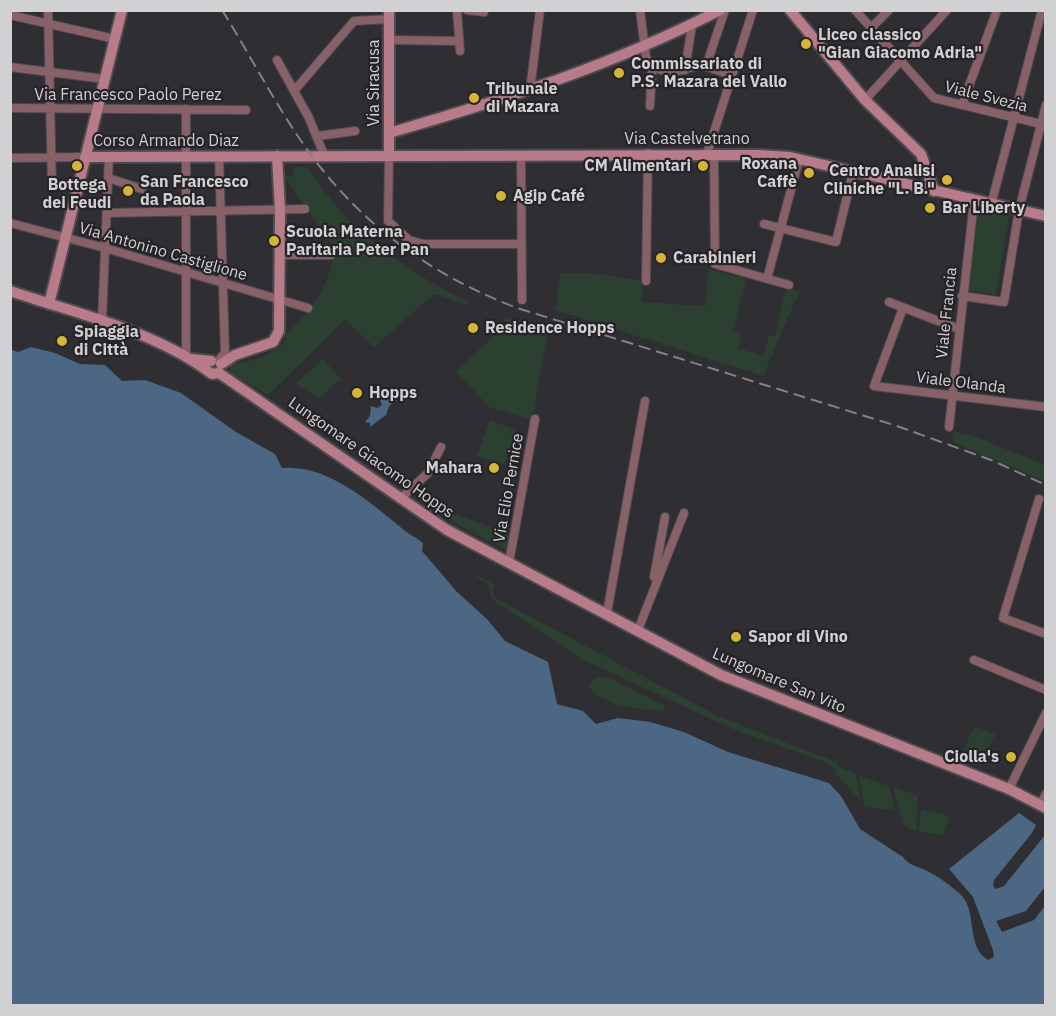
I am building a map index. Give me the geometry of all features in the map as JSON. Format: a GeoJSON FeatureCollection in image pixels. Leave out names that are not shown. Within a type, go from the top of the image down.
{"type":"FeatureCollection","features":[{"type":"Feature","properties":{"kind":"main road"},"geometry":{"type":"LineString","coordinates":[[49,304],[122,10]]}},
{"type":"Feature","properties":{"kind":"main road"},"geometry":{"type":"LineString","coordinates":[[389,134],[530,90],[645,48],[720,10]]}},
{"type":"Feature","properties":{"kind":"main road"},"geometry":{"type":"LineString","coordinates":[[790,10],[865,100],[921,154],[934,190]]}},
{"type":"Feature","properties":{"kind":"main road","name":"Via Siracusa"},"geometry":{"type":"LineString","coordinates":[[389,15],[389,156]]}},
{"type":"Feature","properties":{"kind":"main road","name":"Via Castelvetrano"},"geometry":{"type":"LineString","coordinates":[[322,155],[648,153],[758,155],[799,160],[1046,216]]}},
{"type":"Feature","properties":{"kind":"main road","name":"Corso Armando Diaz"},"geometry":{"type":"LineString","coordinates":[[86,157],[322,155]]}},
{"type":"Feature","properties":{"kind":"main road"},"geometry":{"type":"LineString","coordinates":[[215,366],[235,355],[276,339],[279,331],[280,210],[277,156]]}},
{"type":"Feature","properties":{"kind":"main road","name":"Lungomare Giacomo Hopps"},"geometry":{"type":"LineString","coordinates":[[10,291],[102,321],[189,358],[215,366],[400,499],[447,530],[509,563]]}},
{"type":"Feature","properties":{"kind":"main road","name":"Lungomare San Vito"},"geometry":{"type":"LineString","coordinates":[[509,563],[721,675],[1009,789],[1043,807]]}},
{"type":"Feature","properties":{"kind":"street"},"geometry":{"type":"LineString","coordinates":[[48,10],[52,187]]}},
{"type":"Feature","properties":{"kind":"street"},"geometry":{"type":"LineString","coordinates":[[457,10],[460,51]]}},
{"type":"Feature","properties":{"kind":"street"},"geometry":{"type":"LineString","coordinates":[[467,10],[484,12]]}},
{"type":"Feature","properties":{"kind":"street"},"geometry":{"type":"LineString","coordinates":[[530,90],[540,10]]}},
{"type":"Feature","properties":{"kind":"street"},"geometry":{"type":"LineString","coordinates":[[640,10],[645,48],[652,67],[650,106]]}},
{"type":"Feature","properties":{"kind":"street"},"geometry":{"type":"LineString","coordinates":[[706,66],[725,10]]}},
{"type":"Feature","properties":{"kind":"street"},"geometry":{"type":"LineString","coordinates":[[753,10],[731,75],[710,154],[715,264],[789,285]]}},
{"type":"Feature","properties":{"kind":"street","name":"Viale Svezia"},"geometry":{"type":"LineString","coordinates":[[855,10],[934,98],[1012,119],[1041,124]]}},
{"type":"Feature","properties":{"kind":"street"},"geometry":{"type":"LineString","coordinates":[[870,29],[889,10]]}},
{"type":"Feature","properties":{"kind":"street"},"geometry":{"type":"LineString","coordinates":[[865,100],[947,10]]}},
{"type":"Feature","properties":{"kind":"street"},"geometry":{"type":"LineString","coordinates":[[962,105],[997,10]]}},
{"type":"Feature","properties":{"kind":"street"},"geometry":{"type":"LineString","coordinates":[[991,205],[1042,10]]}},
{"type":"Feature","properties":{"kind":"street"},"geometry":{"type":"LineString","coordinates":[[10,15],[115,39]]}},
{"type":"Feature","properties":{"kind":"street"},"geometry":{"type":"LineString","coordinates":[[294,91],[354,21],[389,15]]}},
{"type":"Feature","properties":{"kind":"street"},"geometry":{"type":"LineString","coordinates":[[685,70],[692,25]]}},
{"type":"Feature","properties":{"kind":"street"},"geometry":{"type":"LineString","coordinates":[[1036,34],[1046,36]]}},
{"type":"Feature","properties":{"kind":"street"},"geometry":{"type":"LineString","coordinates":[[390,40],[459,41]]}},
{"type":"Feature","properties":{"kind":"street"},"geometry":{"type":"LineString","coordinates":[[277,60],[318,136],[322,155]]}},
{"type":"Feature","properties":{"kind":"street"},"geometry":{"type":"LineString","coordinates":[[652,67],[671,73],[706,66],[731,75]]}},
{"type":"Feature","properties":{"kind":"street"},"geometry":{"type":"LineString","coordinates":[[10,68],[105,79]]}},
{"type":"Feature","properties":{"kind":"street"},"geometry":{"type":"LineString","coordinates":[[962,296],[1004,302],[1019,210],[1046,105]]}},
{"type":"Feature","properties":{"kind":"street","name":"Via Francesco Paolo Perez"},"geometry":{"type":"LineString","coordinates":[[10,108],[246,110]]}},
{"type":"Feature","properties":{"kind":"street"},"geometry":{"type":"LineString","coordinates":[[186,108],[186,272],[189,358]]}},
{"type":"Feature","properties":{"kind":"street"},"geometry":{"type":"LineString","coordinates":[[318,136],[355,131]]}},
{"type":"Feature","properties":{"kind":"street"},"geometry":{"type":"LineString","coordinates":[[646,281],[648,153]]}},
{"type":"Feature","properties":{"kind":"street"},"geometry":{"type":"LineString","coordinates":[[521,155],[522,300]]}},
{"type":"Feature","properties":{"kind":"street"},"geometry":{"type":"LineString","coordinates":[[102,321],[109,156]]}},
{"type":"Feature","properties":{"kind":"street"},"geometry":{"type":"LineString","coordinates":[[215,366],[225,352],[219,156]]}},
{"type":"Feature","properties":{"kind":"street"},"geometry":{"type":"LineString","coordinates":[[389,156],[388,221],[410,240],[423,244],[521,244]]}},
{"type":"Feature","properties":{"kind":"street","name":"Corso Armando Diaz"},"geometry":{"type":"LineString","coordinates":[[10,158],[86,157]]}},
{"type":"Feature","properties":{"kind":"street"},"geometry":{"type":"LineString","coordinates":[[767,279],[799,160]]}},
{"type":"Feature","properties":{"kind":"street"},"geometry":{"type":"LineString","coordinates":[[764,224],[836,242],[853,172]]}},
{"type":"Feature","properties":{"kind":"street"},"geometry":{"type":"LineString","coordinates":[[108,178],[142,189]]}},
{"type":"Feature","properties":{"kind":"street","name":"Viale Francia"},"geometry":{"type":"LineString","coordinates":[[949,427],[974,201]]}},
{"type":"Feature","properties":{"kind":"street"},"geometry":{"type":"LineString","coordinates":[[107,213],[305,209]]}},
{"type":"Feature","properties":{"kind":"street","name":"Via Antonino Castiglione"},"geometry":{"type":"LineString","coordinates":[[10,223],[105,248],[308,308]]}},
{"type":"Feature","properties":{"kind":"street"},"geometry":{"type":"LineString","coordinates":[[280,255],[331,255]]}},
{"type":"Feature","properties":{"kind":"street"},"geometry":{"type":"LineString","coordinates":[[889,302],[959,329]]}},
{"type":"Feature","properties":{"kind":"street","name":"Viale Olanda"},"geometry":{"type":"LineString","coordinates":[[903,308],[874,386],[1046,407]]}},
{"type":"Feature","properties":{"kind":"street"},"geometry":{"type":"LineString","coordinates":[[607,613],[645,401]]}},
{"type":"Feature","properties":{"kind":"street","name":"Via Elio Pernice"},"geometry":{"type":"LineString","coordinates":[[509,563],[535,418]]}},
{"type":"Feature","properties":{"kind":"street"},"geometry":{"type":"LineString","coordinates":[[400,499],[428,472],[441,447]]}},
{"type":"Feature","properties":{"kind":"street"},"geometry":{"type":"LineString","coordinates":[[1039,499],[1003,618],[1046,634]]}},
{"type":"Feature","properties":{"kind":"street"},"geometry":{"type":"LineString","coordinates":[[638,630],[684,513]]}},
{"type":"Feature","properties":{"kind":"street"},"geometry":{"type":"LineString","coordinates":[[651,593],[665,517]]}},
{"type":"Feature","properties":{"kind":"street"},"geometry":{"type":"LineString","coordinates":[[974,660],[1046,690]]}},
{"type":"Feature","properties":{"kind":"street"},"geometry":{"type":"LineString","coordinates":[[1009,789],[1046,713]]}},
{"type":"Feature","properties":{"kind":"street"},"geometry":{"type":"LineString","coordinates":[[1043,807],[1046,794]]}},
{"type":"Feature","properties":{"kind":"green space"},"geometry":{"type":"Polygon","coordinates":[[[294,167],[308,167],[340,210],[378,246],[422,276],[469,302],[469,305],[434,294],[374,347],[345,320],[268,395],[230,372],[230,363],[245,362],[261,357],[282,345],[286,339],[285,334],[311,308],[323,288],[334,253],[334,248],[284,176],[293,176],[294,167]]]}},
{"type":"Feature","properties":{"kind":"green space"},"geometry":{"type":"Polygon","coordinates":[[[977,209],[1009,216],[996,295],[968,291],[977,209]]]}},
{"type":"Feature","properties":{"kind":"green space"},"geometry":{"type":"Polygon","coordinates":[[[709,269],[746,279],[733,330],[741,333],[738,348],[763,356],[769,335],[775,336],[786,288],[799,292],[763,376],[555,310],[561,273],[591,273],[642,281],[642,302],[705,306],[709,269]]]}},
{"type":"Feature","properties":{"kind":"green space"},"geometry":{"type":"Polygon","coordinates":[[[506,317],[548,330],[532,420],[489,407],[456,371],[508,323],[504,321],[506,317]]]}},
{"type":"Feature","properties":{"kind":"green space"},"geometry":{"type":"Polygon","coordinates":[[[323,359],[341,379],[319,398],[295,384],[323,359]]]}},
{"type":"Feature","properties":{"kind":"green space"},"geometry":{"type":"Polygon","coordinates":[[[490,420],[516,430],[504,464],[477,456],[490,420]]]}},
{"type":"Feature","properties":{"kind":"green space"},"geometry":{"type":"Polygon","coordinates":[[[954,431],[981,439],[1045,465],[1045,481],[953,442],[954,431]]]}},
{"type":"Feature","properties":{"kind":"green space"},"geometry":{"type":"Polygon","coordinates":[[[445,511],[511,534],[507,551],[443,516],[445,511]]]}},
{"type":"Feature","properties":{"kind":"green space"},"geometry":{"type":"Polygon","coordinates":[[[462,568],[495,585],[492,591],[495,598],[718,716],[838,763],[837,766],[856,774],[861,801],[835,773],[836,770],[825,762],[730,728],[582,659],[497,603],[491,598],[489,585],[462,568]]]}},
{"type":"Feature","properties":{"kind":"green space"},"geometry":{"type":"Polygon","coordinates":[[[596,677],[608,677],[665,706],[663,711],[619,706],[593,694],[589,685],[596,677]]]}},
{"type":"Feature","properties":{"kind":"green space"},"geometry":{"type":"Polygon","coordinates":[[[974,726],[995,734],[980,767],[960,758],[974,726]]]}},
{"type":"Feature","properties":{"kind":"green space"},"geometry":{"type":"Polygon","coordinates":[[[859,776],[889,786],[895,810],[864,807],[859,776]]]}},
{"type":"Feature","properties":{"kind":"green space"},"geometry":{"type":"Polygon","coordinates":[[[893,786],[918,796],[916,831],[904,826],[893,786]]]}},
{"type":"Feature","properties":{"kind":"green space"},"geometry":{"type":"Polygon","coordinates":[[[921,809],[949,816],[943,836],[919,831],[921,809]]]}},
{"type":"Feature","properties":{"kind":"water"},"geometry":{"type":"Polygon","coordinates":[[[31,347],[55,353],[80,364],[105,365],[122,381],[145,380],[181,393],[236,432],[275,454],[282,468],[299,468],[316,472],[363,497],[423,543],[422,551],[457,592],[487,619],[505,641],[548,662],[557,704],[583,711],[596,724],[618,718],[650,722],[684,732],[728,752],[829,783],[841,796],[860,829],[911,864],[941,879],[962,896],[967,903],[977,947],[988,960],[994,957],[993,950],[973,897],[949,869],[1019,813],[1036,825],[994,880],[993,886],[996,889],[1004,886],[1045,835],[1045,887],[1026,911],[996,921],[1002,932],[1034,920],[1045,906],[1045,1005],[11,1005],[10,349],[18,352],[31,347]]]}},
{"type":"Feature","properties":{"kind":"water"},"geometry":{"type":"Polygon","coordinates":[[[398,388],[404,395],[389,406],[386,415],[370,427],[370,423],[365,422],[370,416],[371,406],[377,408],[382,405],[380,400],[387,398],[386,393],[398,388]]]}},
{"type":"Feature","properties":{"kind":"railway"},"geometry":{"type":"LineString","coordinates":[[222,10],[290,124],[320,167],[376,226],[442,273],[517,308],[897,426],[991,460],[1046,485]]}},
{"type":"Feature","properties":{"kind":"place","name":"Liceo classico \"Gian Giacomo Adria\""},"geometry":{"type":"Point","coordinates":[806,44]}},
{"type":"Feature","properties":{"kind":"place","name":"Commissariato di P.S. Mazara del Vallo"},"geometry":{"type":"Point","coordinates":[619,73]}},
{"type":"Feature","properties":{"kind":"place","name":"Tribunale di Mazara"},"geometry":{"type":"Point","coordinates":[474,98]}},
{"type":"Feature","properties":{"kind":"place","name":"Bottega dei Feudi"},"geometry":{"type":"Point","coordinates":[77,166]}},
{"type":"Feature","properties":{"kind":"place","name":"CM Alimentari"},"geometry":{"type":"Point","coordinates":[703,166]}},
{"type":"Feature","properties":{"kind":"place","name":"Roxana Caffè"},"geometry":{"type":"Point","coordinates":[809,173]}},
{"type":"Feature","properties":{"kind":"place","name":"Centro Analisi Cliniche \"L. B.\""},"geometry":{"type":"Point","coordinates":[947,180]}},
{"type":"Feature","properties":{"kind":"place","name":"San Francesco da Paola"},"geometry":{"type":"Point","coordinates":[128,191]}},
{"type":"Feature","properties":{"kind":"place","name":"Agip Café"},"geometry":{"type":"Point","coordinates":[501,196]}},
{"type":"Feature","properties":{"kind":"place","name":"Bar Liberty"},"geometry":{"type":"Point","coordinates":[930,208]}},
{"type":"Feature","properties":{"kind":"place","name":"Scuola Materna Paritaria Peter Pan"},"geometry":{"type":"Point","coordinates":[274,241]}},
{"type":"Feature","properties":{"kind":"place","name":"Carabinieri"},"geometry":{"type":"Point","coordinates":[661,258]}},
{"type":"Feature","properties":{"kind":"place","name":"Residence Hopps"},"geometry":{"type":"Point","coordinates":[473,328]}},
{"type":"Feature","properties":{"kind":"place","name":"Spiaggia di Città"},"geometry":{"type":"Point","coordinates":[62,341]}},
{"type":"Feature","properties":{"kind":"place","name":"Hopps"},"geometry":{"type":"Point","coordinates":[357,393]}},
{"type":"Feature","properties":{"kind":"place","name":"Mahara"},"geometry":{"type":"Point","coordinates":[494,468]}},
{"type":"Feature","properties":{"kind":"place","name":"Sapor di Vino"},"geometry":{"type":"Point","coordinates":[736,637]}},
{"type":"Feature","properties":{"kind":"place","name":"Ciolla's"},"geometry":{"type":"Point","coordinates":[1011,757]}}]}
